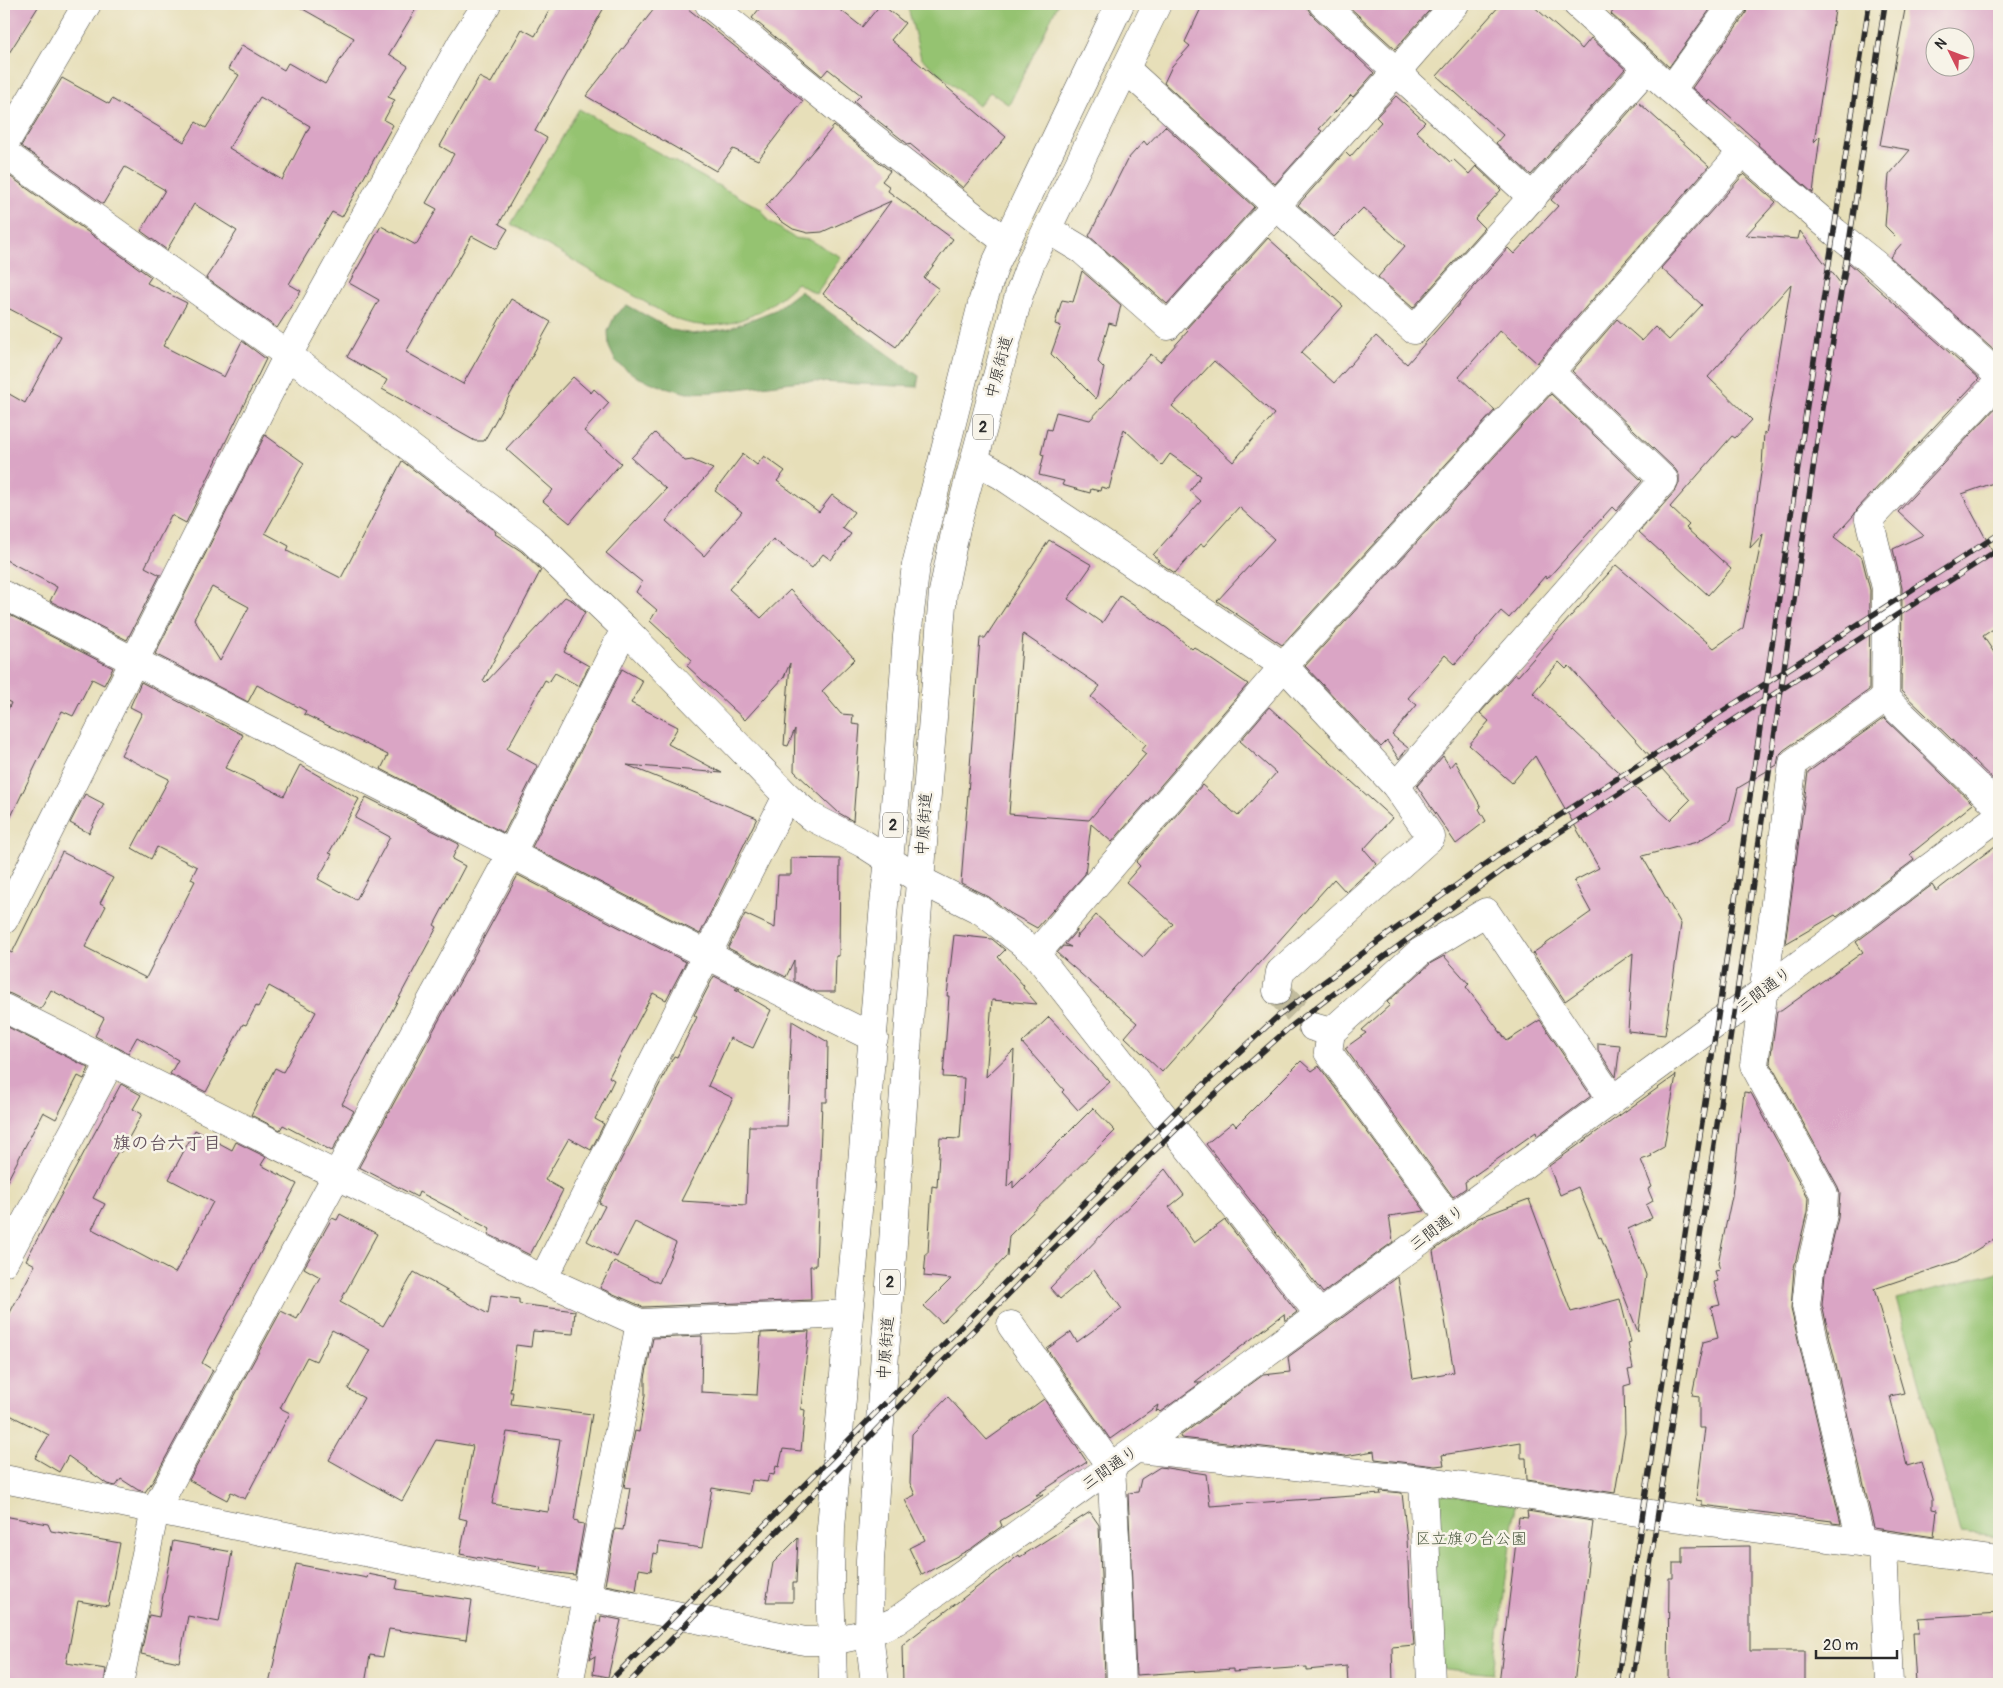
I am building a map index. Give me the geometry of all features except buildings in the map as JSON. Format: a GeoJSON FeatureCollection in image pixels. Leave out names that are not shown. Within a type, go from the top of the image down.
{"type":"FeatureCollection","features":[{"type":"Feature","properties":{"kind":"street"},"geometry":{"type":"LineString","coordinates":[[4,145],[87,4]]}},
{"type":"Feature","properties":{"kind":"street"},"geometry":{"type":"LineString","coordinates":[[4,920],[288,355],[461,44],[487,4]]}},
{"type":"Feature","properties":{"kind":"street"},"geometry":{"type":"LineString","coordinates":[[710,4],[870,135],[1005,241]]}},
{"type":"Feature","properties":{"kind":"street","name":"中原街道"},"geometry":{"type":"LineString","coordinates":[[833,1684],[830,1581],[831,1528],[888,859],[895,805],[907,636],[916,565],[983,300],[1005,241],[1120,4]]}},
{"type":"Feature","properties":{"kind":"street","name":"中原街道"},"geometry":{"type":"LineString","coordinates":[[875,1684],[869,1632],[870,1560],[943,592],[956,528],[1019,295],[1031,262],[1157,4]]}},
{"type":"Feature","properties":{"kind":"street"},"geometry":{"type":"LineString","coordinates":[[1324,4],[1532,198]]}},
{"type":"Feature","properties":{"kind":"street"},"geometry":{"type":"LineString","coordinates":[[1047,229],[1082,250],[1168,326],[1455,4]]}},
{"type":"Feature","properties":{"kind":"street"},"geometry":{"type":"LineString","coordinates":[[1576,4],[1742,152],[1875,264],[1999,376]]}},
{"type":"Feature","properties":{"kind":"street"},"geometry":{"type":"LineString","coordinates":[[1671,90],[1733,4]]}},
{"type":"Feature","properties":{"kind":"street"},"geometry":{"type":"LineString","coordinates":[[1126,69],[1414,330],[1647,68]]}},
{"type":"Feature","properties":{"kind":"street"},"geometry":{"type":"LineString","coordinates":[[1036,954],[1284,666],[1550,372],[1742,152]]}},
{"type":"Feature","properties":{"kind":"street"},"geometry":{"type":"LineString","coordinates":[[4,153],[288,355],[530,538],[625,629],[787,796],[810,816],[888,859],[920,880],[982,911],[1036,954],[1319,1314]]}},
{"type":"Feature","properties":{"kind":"street"},"geometry":{"type":"LineString","coordinates":[[1396,786],[1664,480],[1550,372]]}},
{"type":"Feature","properties":{"kind":"street"},"geometry":{"type":"LineString","coordinates":[[1999,382],[1869,520],[1886,588],[1885,698],[1999,807]]}},
{"type":"Feature","properties":{"kind":"street"},"geometry":{"type":"LineString","coordinates":[[975,461],[1001,475],[1284,666],[1396,786],[1431,837],[1280,972],[1277,991]]}},
{"type":"Feature","properties":{"kind":"street"},"geometry":{"type":"LineString","coordinates":[[4,595],[707,955],[874,1038]]}},
{"type":"Feature","properties":{"kind":"street"},"geometry":{"type":"LineString","coordinates":[[118,1684],[155,1510],[511,854],[625,629]]}},
{"type":"Feature","properties":{"kind":"street"},"geometry":{"type":"LineString","coordinates":[[1885,698],[1793,763],[1754,1065],[1824,1194],[1823,1214],[1810,1270],[1806,1306],[1872,1544],[1889,1684]]}},
{"type":"Feature","properties":{"kind":"street"},"geometry":{"type":"LineString","coordinates":[[543,1279],[787,796]]}},
{"type":"Feature","properties":{"kind":"street","name":"三間通り"},"geometry":{"type":"LineString","coordinates":[[4,1479],[804,1642],[832,1641],[869,1632],[896,1621],[1138,1448],[1612,1099],[1717,1023],[1734,1013],[1999,816]]}},
{"type":"Feature","properties":{"kind":"street"},"geometry":{"type":"LineString","coordinates":[[1450,1219],[1328,1052],[1322,1030],[1420,952],[1486,912],[1612,1099]]}},
{"type":"Feature","properties":{"kind":"street"},"geometry":{"type":"LineString","coordinates":[[4,1008],[543,1279],[640,1323],[849,1314]]}},
{"type":"Feature","properties":{"kind":"street"},"geometry":{"type":"LineString","coordinates":[[4,1262],[111,1061]]}},
{"type":"Feature","properties":{"kind":"street"},"geometry":{"type":"LineString","coordinates":[[569,1684],[640,1323]]}},
{"type":"Feature","properties":{"kind":"street"},"geometry":{"type":"LineString","coordinates":[[1011,1325],[1111,1467],[1121,1684]]}},
{"type":"Feature","properties":{"kind":"street"},"geometry":{"type":"LineString","coordinates":[[1138,1448],[1423,1480],[1658,1515],[1999,1562]]}},
{"type":"Feature","properties":{"kind":"street"},"geometry":{"type":"LineString","coordinates":[[1423,1480],[1431,1684]]}},
{"type":"Feature","properties":{"kind":"green space"},"geometry":{"type":"Polygon","coordinates":[[[907,4],[1058,4],[1009,105],[990,92],[978,106],[921,58],[907,4]]]}},
{"type":"Feature","properties":{"kind":"green space"},"geometry":{"type":"Polygon","coordinates":[[[579,109],[761,209],[769,221],[794,238],[810,240],[841,257],[816,294],[797,283],[769,306],[738,321],[721,325],[704,325],[687,323],[669,316],[511,224],[579,109]]]}},
{"type":"Feature","properties":{"kind":"green space"},"geometry":{"type":"Polygon","coordinates":[[[800,291],[919,376],[917,387],[800,381],[715,392],[687,393],[637,377],[616,362],[609,347],[608,331],[615,315],[627,305],[672,330],[693,334],[730,328],[775,310],[800,291]]]}},
{"type":"Feature","properties":{"kind":"green space"},"geometry":{"type":"Polygon","coordinates":[[[1999,1272],[1999,1537],[1960,1533],[1896,1299],[1999,1272]]]}},
{"type":"Feature","properties":{"kind":"green space","name":"区立旗の台公園"},"geometry":{"type":"Polygon","coordinates":[[[1431,1492],[1515,1505],[1494,1674],[1437,1668],[1431,1492]]]}},
{"type":"Feature","properties":{"kind":"tunnel"},"geometry":{"type":"LineString","coordinates":[[1277,991],[1313,1027]]}},
{"type":"Feature","properties":{"kind":"railway"},"geometry":{"type":"LineString","coordinates":[[1617,1684],[1717,1023],[1806,412],[1869,4]]}},
{"type":"Feature","properties":{"kind":"railway"},"geometry":{"type":"LineString","coordinates":[[1632,1684],[1734,1013],[1821,414],[1885,4]]}},
{"type":"Feature","properties":{"kind":"railway"},"geometry":{"type":"LineString","coordinates":[[607,1684],[1182,1105],[1277,1017],[1504,851],[1999,534]]}},
{"type":"Feature","properties":{"kind":"railway"},"geometry":{"type":"LineString","coordinates":[[628,1684],[1040,1262],[1189,1117],[1289,1028],[1515,861],[1999,549]]}},
{"type":"Feature","properties":{"kind":"district","name":"旗の台六丁目"},"geometry":{"type":"Point","coordinates":[167,1143]}}]}
